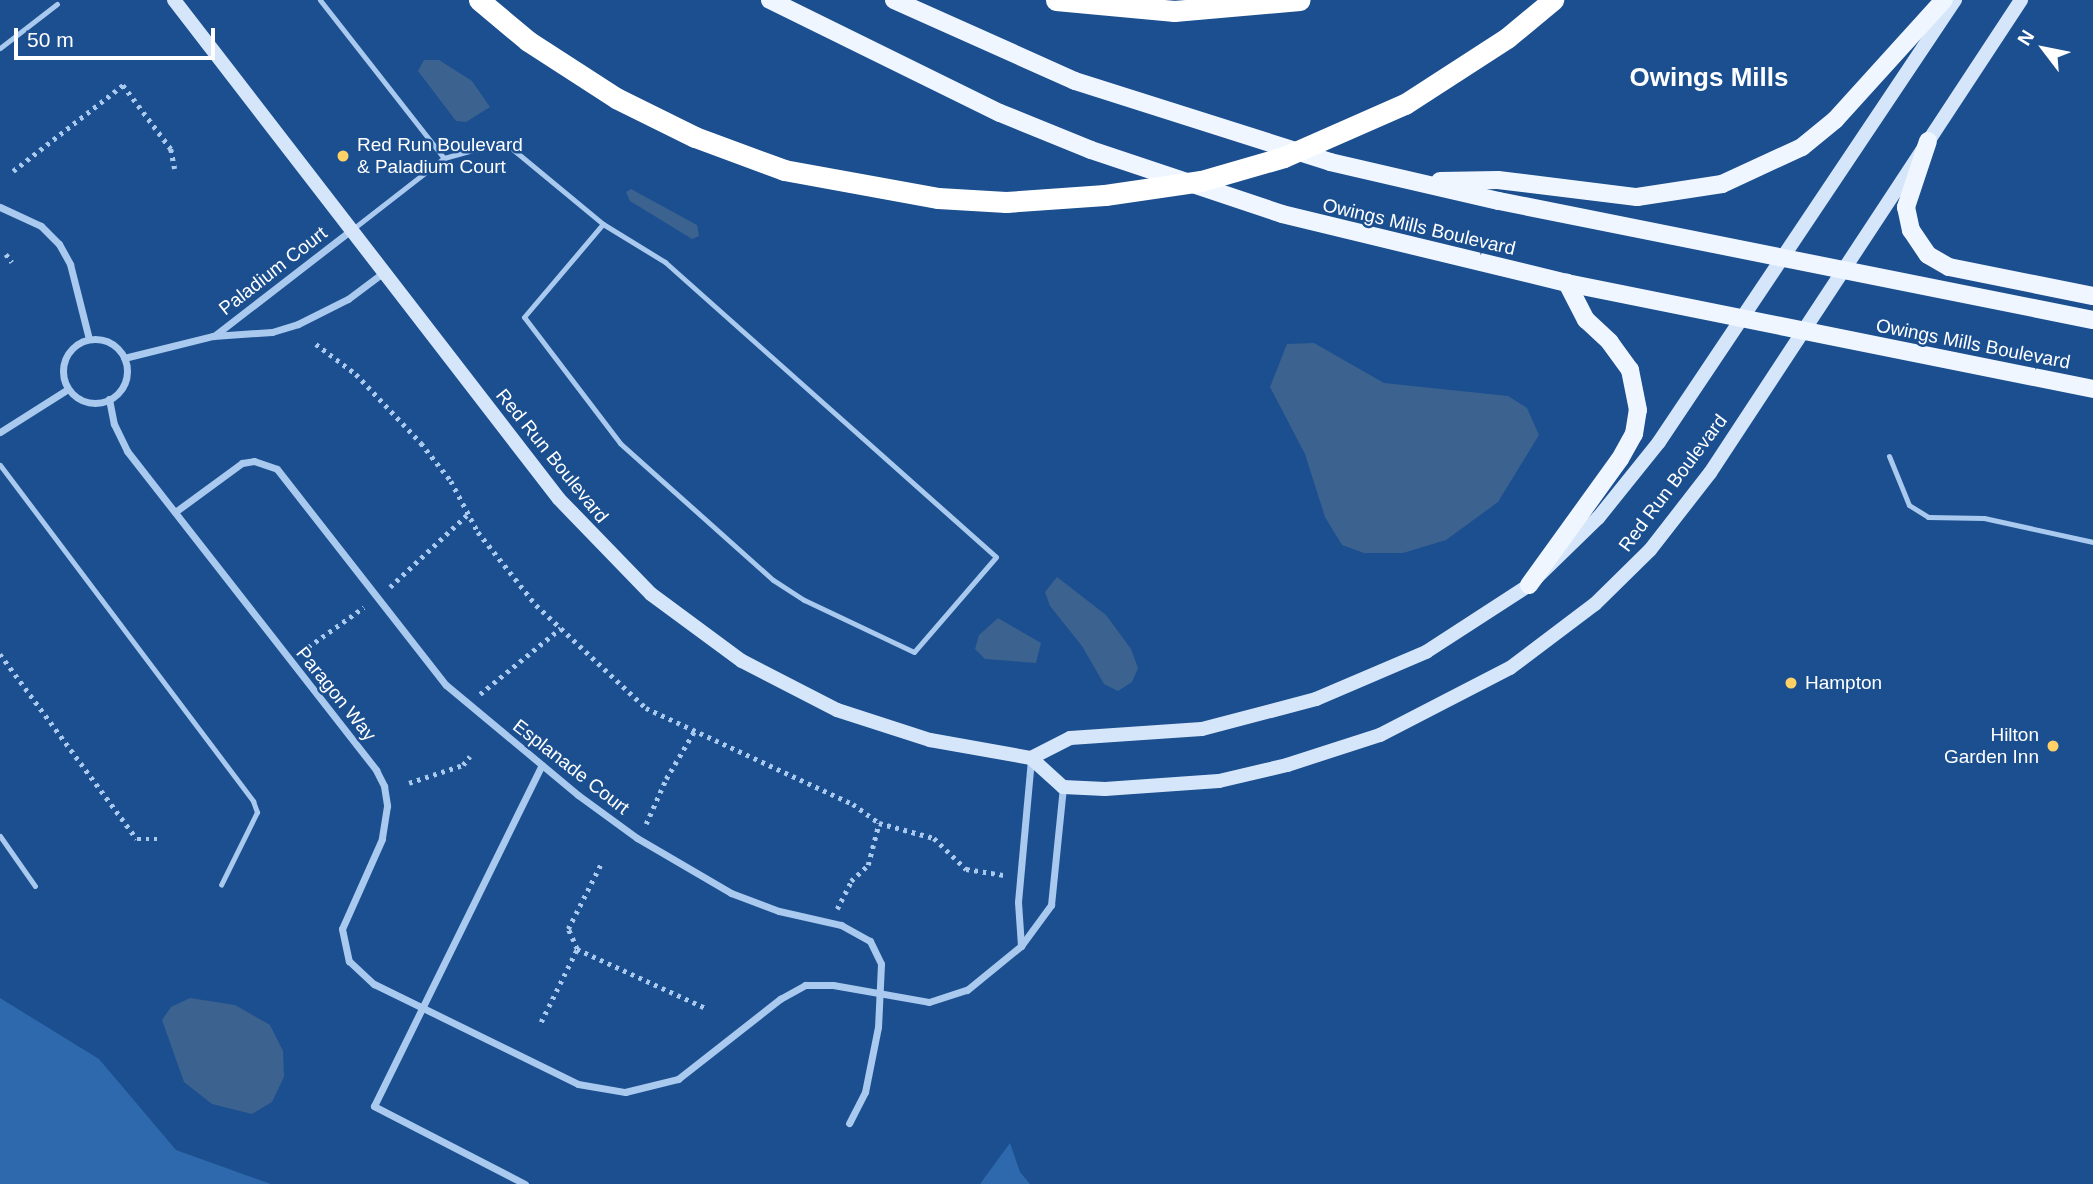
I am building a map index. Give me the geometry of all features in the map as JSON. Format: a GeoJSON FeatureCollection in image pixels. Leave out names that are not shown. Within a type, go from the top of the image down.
{"type":"FeatureCollection","features":[{"type":"Feature","properties":{"kind":"highway"},"geometry":{"type":"LineString","coordinates":[[479,0],[528,41],[616,98],[695,136],[784,170],[938,198],[1006,202],[1105,195],[1200,181],[1263,164],[1321,144],[1405,104],[1507,38],[1553,0]]}},
{"type":"Feature","properties":{"kind":"highway"},"geometry":{"type":"LineString","coordinates":[[1056,0],[1174,11],[1269,6],[1300,0]]}},
{"type":"Feature","properties":{"kind":"main road","name":"Red Run Boulevard"},"geometry":{"type":"LineString","coordinates":[[174,0],[582,526],[679,617],[742,661],[837,710],[930,740],[1031,758],[1070,738],[1202,729],[1316,699],[1426,652],[1529,584],[1629,482],[1742,319],[1955,0]]}},
{"type":"Feature","properties":{"kind":"main road","name":"Owings Mills Boulevard"},"geometry":{"type":"LineString","coordinates":[[769,0],[920,77],[1091,150],[1295,218],[1567,283],[2093,389]]}},
{"type":"Feature","properties":{"kind":"main road"},"geometry":{"type":"LineString","coordinates":[[894,0],[1052,71],[1153,109],[1410,182],[2093,320]]}},
{"type":"Feature","properties":{"kind":"main road"},"geometry":{"type":"LineString","coordinates":[[1410,182],[1498,180],[1637,197],[1722,184],[1802,147],[1835,120],[1944,0]]}},
{"type":"Feature","properties":{"kind":"main road","name":"Red Run Boulevard"},"geometry":{"type":"LineString","coordinates":[[1063,787],[1183,785],[1287,765],[1423,716],[1510,668],[1595,604],[1650,550],[1710,473],[2021,0]]}},
{"type":"Feature","properties":{"kind":"main road"},"geometry":{"type":"LineString","coordinates":[[1928,141],[1906,207],[1911,230],[1928,255],[1949,267],[2093,296]]}},
{"type":"Feature","properties":{"kind":"main road"},"geometry":{"type":"LineString","coordinates":[[1529,584],[1620,459],[1634,434],[1638,410],[1636,387],[1626,363],[1586,320],[1567,283]]}},
{"type":"Feature","properties":{"kind":"main road"},"geometry":{"type":"LineString","coordinates":[[1031,758],[1063,787]]}},
{"type":"Feature","properties":{"kind":"street"},"geometry":{"type":"LineString","coordinates":[[0,207],[41,226],[60,244],[70,264],[89,340]]}},
{"type":"Feature","properties":{"kind":"street","name":"Paladium Court"},"geometry":{"type":"LineString","coordinates":[[213,336],[351,230]]}},
{"type":"Feature","properties":{"kind":"street","name":"Paladium Court"},"geometry":{"type":"LineString","coordinates":[[124,358],[213,336],[272,332],[298,324],[348,299],[384,272]]}},
{"type":"Feature","properties":{"kind":"street"},"geometry":{"type":"LineString","coordinates":[[89,340],[110,343],[124,358],[125,382],[109,399],[87,402],[68,389],[62,369],[71,349],[89,340]]}},
{"type":"Feature","properties":{"kind":"street"},"geometry":{"type":"LineString","coordinates":[[0,432],[68,389]]}},
{"type":"Feature","properties":{"kind":"street","name":"Paragon Way"},"geometry":{"type":"LineString","coordinates":[[109,399],[120,439],[376,770],[384,786],[386,824],[347,909],[344,946],[360,974],[578,1084],[625,1092],[678,1079],[779,999],[805,985],[833,985],[881,997],[929,1002],[948,998],[987,976],[1021,946]]}},
{"type":"Feature","properties":{"kind":"street","name":"Esplanade Court"},"geometry":{"type":"LineString","coordinates":[[175,512],[242,463],[254,461],[277,469],[446,685],[609,819],[731,893],[859,932],[878,952],[881,997],[871,1072],[849,1123]]}},
{"type":"Feature","properties":{"kind":"street"},"geometry":{"type":"LineString","coordinates":[[1021,946],[1017,902],[1031,758]]}},
{"type":"Feature","properties":{"kind":"street"},"geometry":{"type":"LineString","coordinates":[[524,1184],[374,1106],[542,765]]}},
{"type":"Feature","properties":{"kind":"street"},"geometry":{"type":"LineString","coordinates":[[1021,946],[1051,905],[1063,787]]}},
{"type":"Feature","properties":{"kind":"lane"},"geometry":{"type":"LineString","coordinates":[[320,0],[444,158]]}},
{"type":"Feature","properties":{"kind":"lane"},"geometry":{"type":"LineString","coordinates":[[0,48],[57,4]]}},
{"type":"Feature","properties":{"kind":"lane"},"geometry":{"type":"LineString","coordinates":[[351,230],[444,158],[486,143],[510,147],[603,224],[666,262],[996,557],[914,652],[815,606],[773,580],[620,443],[524,317],[603,224]]}},
{"type":"Feature","properties":{"kind":"lane"},"geometry":{"type":"LineString","coordinates":[[1889,456],[1909,505],[1928,517],[1984,518],[2093,542]]}},
{"type":"Feature","properties":{"kind":"lane"},"geometry":{"type":"LineString","coordinates":[[0,465],[253,801],[257,812],[220,885]]}},
{"type":"Feature","properties":{"kind":"lane"},"geometry":{"type":"LineString","coordinates":[[0,836],[35,886]]}},
{"type":"Feature","properties":{"kind":"path"},"geometry":{"type":"LineString","coordinates":[[13,171],[123,85],[171,149],[175,169]]}},
{"type":"Feature","properties":{"kind":"path"},"geometry":{"type":"LineString","coordinates":[[6,254],[12,262]]}},
{"type":"Feature","properties":{"kind":"path"},"geometry":{"type":"LineString","coordinates":[[316,344],[356,373],[421,443],[451,481],[467,515],[536,605],[646,708],[853,804],[879,823],[934,838],[972,871],[1005,875]]}},
{"type":"Feature","properties":{"kind":"path"},"geometry":{"type":"LineString","coordinates":[[386,590],[467,515]]}},
{"type":"Feature","properties":{"kind":"path"},"geometry":{"type":"LineString","coordinates":[[301,653],[364,607]]}},
{"type":"Feature","properties":{"kind":"path"},"geometry":{"type":"LineString","coordinates":[[476,697],[561,628]]}},
{"type":"Feature","properties":{"kind":"path"},"geometry":{"type":"LineString","coordinates":[[0,654],[137,839],[157,839]]}},
{"type":"Feature","properties":{"kind":"path"},"geometry":{"type":"LineString","coordinates":[[645,828],[666,779],[695,730]]}},
{"type":"Feature","properties":{"kind":"path"},"geometry":{"type":"LineString","coordinates":[[409,783],[463,765],[470,756]]}},
{"type":"Feature","properties":{"kind":"path"},"geometry":{"type":"LineString","coordinates":[[836,910],[851,881],[869,865],[879,823]]}},
{"type":"Feature","properties":{"kind":"path"},"geometry":{"type":"LineString","coordinates":[[602,862],[568,929],[577,949],[708,1009]]}},
{"type":"Feature","properties":{"kind":"path"},"geometry":{"type":"LineString","coordinates":[[541,1022],[577,949]]}},
{"type":"Feature","properties":{"kind":"shaded area"},"geometry":{"type":"Polygon","coordinates":[[[424,60],[439,60],[472,81],[490,107],[466,122],[456,121],[418,71],[424,60]]]}},
{"type":"Feature","properties":{"kind":"shaded area"},"geometry":{"type":"Polygon","coordinates":[[[631,189],[697,225],[699,236],[692,239],[630,201],[626,192],[631,189]]]}},
{"type":"Feature","properties":{"kind":"shaded area"},"geometry":{"type":"Polygon","coordinates":[[[1314,343],[1384,383],[1508,396],[1527,408],[1539,435],[1498,502],[1446,540],[1403,553],[1364,553],[1342,545],[1325,517],[1305,454],[1270,387],[1287,344],[1314,343]]]}},
{"type":"Feature","properties":{"kind":"shaded area"},"geometry":{"type":"Polygon","coordinates":[[[1057,577],[1106,615],[1131,649],[1138,668],[1132,682],[1118,691],[1104,684],[1082,646],[1050,606],[1045,592],[1057,577]]]}},
{"type":"Feature","properties":{"kind":"shaded area"},"geometry":{"type":"Polygon","coordinates":[[[998,618],[1041,643],[1036,663],[985,659],[975,649],[979,635],[998,618]]]}},
{"type":"Feature","properties":{"kind":"shaded area"},"geometry":{"type":"Polygon","coordinates":[[[0,998],[99,1059],[176,1150],[271,1184],[0,1184],[0,998]]]}},
{"type":"Feature","properties":{"kind":"shaded area"},"geometry":{"type":"Polygon","coordinates":[[[190,998],[235,1005],[270,1025],[283,1051],[284,1077],[272,1102],[252,1114],[212,1104],[184,1082],[162,1020],[171,1007],[190,998]]]}},
{"type":"Feature","properties":{"kind":"shaded area"},"geometry":{"type":"Polygon","coordinates":[[[1010,1143],[1020,1172],[1030,1184],[980,1184],[1010,1143]]]}},
{"type":"Feature","properties":{"kind":"place","name":"Red Run Boulevard & Paladium Court"},"geometry":{"type":"Point","coordinates":[343,156]}},
{"type":"Feature","properties":{"kind":"place","name":"Hampton"},"geometry":{"type":"Point","coordinates":[1791,683]}},
{"type":"Feature","properties":{"kind":"place","name":"Hilton Garden Inn"},"geometry":{"type":"Point","coordinates":[2053,746]}},
{"type":"Feature","properties":{"kind":"district","name":"Owings Mills"},"geometry":{"type":"Point","coordinates":[1709,78]}}]}
